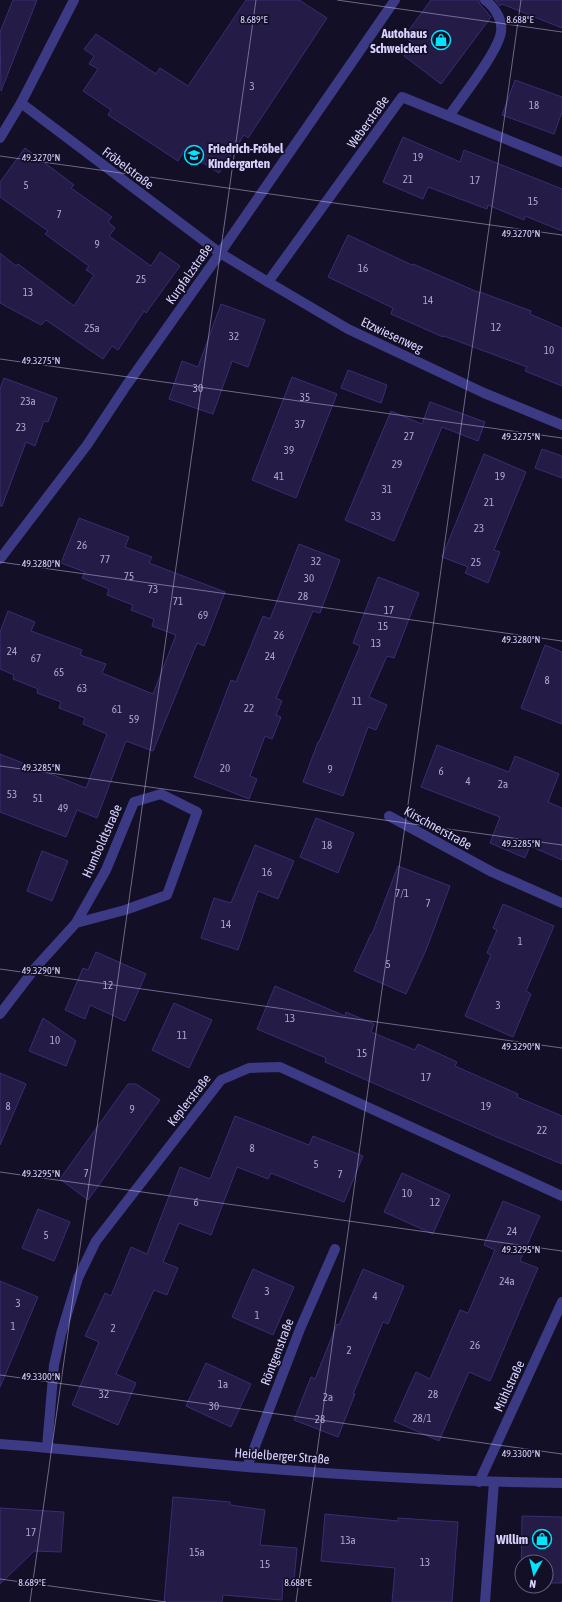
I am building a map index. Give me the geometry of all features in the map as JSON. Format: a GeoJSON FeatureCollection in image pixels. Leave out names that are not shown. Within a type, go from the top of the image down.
{"type":"FeatureCollection","features":[{"type":"Feature","properties":{"kind":"street","name":"Kurpfalzstraße"},"geometry":{"type":"LineString","coordinates":[[0,559],[87,445],[126,386],[395,0]]}},
{"type":"Feature","properties":{"kind":"street"},"geometry":{"type":"LineString","coordinates":[[449,116],[495,49],[502,31],[499,18],[490,3],[485,0]]}},
{"type":"Feature","properties":{"kind":"street"},"geometry":{"type":"LineString","coordinates":[[0,138],[20,103],[70,1]]}},
{"type":"Feature","properties":{"kind":"street","name":"Weberstraße"},"geometry":{"type":"LineString","coordinates":[[268,282],[402,97],[562,162]]}},
{"type":"Feature","properties":{"kind":"street","name":"Fröbelstraße"},"geometry":{"type":"LineString","coordinates":[[20,103],[220,253]]}},
{"type":"Feature","properties":{"kind":"street","name":"Etzwiesenweg"},"geometry":{"type":"LineString","coordinates":[[220,253],[348,329],[484,393],[562,425]]}},
{"type":"Feature","properties":{"kind":"street","name":"Humboldtstraße"},"geometry":{"type":"LineString","coordinates":[[0,1014],[36,967],[76,923],[106,870],[134,802],[161,794],[197,812],[167,895],[125,910],[76,923]]}},
{"type":"Feature","properties":{"kind":"street","name":"Kirschnerstraße"},"geometry":{"type":"LineString","coordinates":[[389,816],[492,872],[562,903]]}},
{"type":"Feature","properties":{"kind":"street","name":"Keplerstraße"},"geometry":{"type":"LineString","coordinates":[[47,1447],[54,1365],[61,1334],[78,1278],[96,1241],[221,1080],[249,1068],[280,1067],[562,1196]]}},
{"type":"Feature","properties":{"kind":"street","name":"Röntgenstraße"},"geometry":{"type":"LineString","coordinates":[[247,1467],[300,1329],[335,1248]]}},
{"type":"Feature","properties":{"kind":"street","name":"Mühlstraße"},"geometry":{"type":"LineString","coordinates":[[479,1482],[562,1302]]}},
{"type":"Feature","properties":{"kind":"street","name":"Heidelberger Straße"},"geometry":{"type":"LineString","coordinates":[[0,1444],[47,1447],[247,1467],[479,1482],[562,1483]]}},
{"type":"Feature","properties":{"kind":"street"},"geometry":{"type":"LineString","coordinates":[[485,1602],[494,1482]]}},
{"type":"Feature","properties":{"kind":"building"},"geometry":{"type":"Polygon","coordinates":[[[13,0],[37,0],[1,91],[0,32],[13,0]]]}},
{"type":"Feature","properties":{"kind":"building"},"geometry":{"type":"Polygon","coordinates":[[[246,0],[299,0],[327,18],[248,138],[244,135],[219,173],[184,151],[178,161],[108,115],[111,110],[83,91],[98,69],[89,64],[94,56],[84,49],[96,34],[156,74],[160,68],[188,86],[246,0]]]}},
{"type":"Feature","properties":{"kind":"building","name":"Autohaus Schweickert"},"geometry":{"type":"Polygon","coordinates":[[[431,0],[479,0],[479,3],[491,17],[441,84],[404,56],[412,42],[404,37],[431,0]]]}},
{"type":"Feature","properties":{"kind":"building"},"geometry":{"type":"Polygon","coordinates":[[[495,0],[562,0],[562,28],[502,4],[500,6],[495,0]]]}},
{"type":"Feature","properties":{"kind":"building"},"geometry":{"type":"Polygon","coordinates":[[[515,80],[562,97],[562,112],[554,134],[502,115],[515,80]]]}},
{"type":"Feature","properties":{"kind":"building"},"geometry":{"type":"Polygon","coordinates":[[[403,137],[460,162],[464,150],[562,189],[562,231],[525,216],[524,220],[488,205],[487,209],[428,187],[423,199],[383,182],[403,137]]]}},
{"type":"Feature","properties":{"kind":"building"},"geometry":{"type":"Polygon","coordinates":[[[25,148],[74,185],[71,188],[112,217],[108,222],[115,228],[109,236],[151,266],[160,252],[180,266],[146,313],[144,311],[118,350],[112,346],[103,359],[46,320],[41,325],[0,303],[0,253],[16,266],[18,264],[74,306],[94,275],[86,270],[89,266],[45,234],[48,231],[0,197],[0,182],[25,148]]]}},
{"type":"Feature","properties":{"kind":"building"},"geometry":{"type":"Polygon","coordinates":[[[348,235],[412,265],[413,264],[480,293],[531,311],[530,314],[562,328],[562,386],[525,371],[527,367],[444,336],[443,337],[391,314],[393,308],[328,277],[348,235]]]}},
{"type":"Feature","properties":{"kind":"building"},"geometry":{"type":"Polygon","coordinates":[[[221,304],[265,320],[248,367],[232,361],[213,414],[169,399],[182,361],[198,367],[221,304]]]}},
{"type":"Feature","properties":{"kind":"building"},"geometry":{"type":"Polygon","coordinates":[[[348,370],[387,385],[381,403],[341,388],[348,370]]]}},
{"type":"Feature","properties":{"kind":"building"},"geometry":{"type":"Polygon","coordinates":[[[292,377],[337,394],[296,498],[252,480],[292,377]]]}},
{"type":"Feature","properties":{"kind":"building"},"geometry":{"type":"Polygon","coordinates":[[[4,378],[57,398],[48,422],[44,421],[35,446],[26,442],[2,506],[0,506],[0,389],[4,378]]]}},
{"type":"Feature","properties":{"kind":"building"},"geometry":{"type":"Polygon","coordinates":[[[430,402],[485,422],[478,441],[442,427],[394,541],[345,520],[391,411],[422,424],[430,402]]]}},
{"type":"Feature","properties":{"kind":"building"},"geometry":{"type":"Polygon","coordinates":[[[542,449],[562,456],[562,478],[535,468],[542,449]]]}},
{"type":"Feature","properties":{"kind":"building"},"geometry":{"type":"Polygon","coordinates":[[[484,454],[526,472],[494,550],[500,552],[488,583],[465,573],[468,567],[442,557],[484,454]]]}},
{"type":"Feature","properties":{"kind":"building"},"geometry":{"type":"Polygon","coordinates":[[[79,518],[129,537],[125,547],[152,557],[149,563],[225,592],[204,646],[197,643],[153,751],[126,741],[97,818],[77,810],[66,837],[0,812],[0,754],[86,788],[107,734],[83,724],[85,718],[59,708],[61,702],[37,693],[38,689],[13,679],[14,675],[0,669],[0,632],[8,611],[35,622],[31,631],[82,650],[80,655],[106,664],[102,673],[153,694],[176,635],[152,626],[154,619],[131,610],[133,605],[107,595],[109,589],[82,578],[85,572],[61,563],[79,518]]]}},
{"type":"Feature","properties":{"kind":"building"},"geometry":{"type":"Polygon","coordinates":[[[299,544],[340,560],[320,613],[313,611],[276,698],[282,701],[276,715],[281,717],[272,739],[265,736],[250,776],[257,779],[249,799],[194,777],[231,680],[236,682],[263,616],[270,619],[299,544]]]}},
{"type":"Feature","properties":{"kind":"building"},"geometry":{"type":"Polygon","coordinates":[[[378,577],[419,593],[394,658],[387,656],[369,697],[387,705],[376,730],[368,727],[343,796],[303,782],[318,742],[360,646],[353,643],[378,577]]]}},
{"type":"Feature","properties":{"kind":"building"},"geometry":{"type":"Polygon","coordinates":[[[545,645],[562,652],[562,724],[521,708],[545,645]]]}},
{"type":"Feature","properties":{"kind":"building"},"geometry":{"type":"Polygon","coordinates":[[[437,745],[509,772],[515,756],[559,774],[548,802],[562,808],[562,860],[530,846],[525,858],[490,843],[500,817],[421,787],[437,745]]]}},
{"type":"Feature","properties":{"kind":"building"},"geometry":{"type":"Polygon","coordinates":[[[316,818],[354,833],[338,873],[300,857],[316,818]]]}},
{"type":"Feature","properties":{"kind":"building"},"geometry":{"type":"Polygon","coordinates":[[[255,845],[294,861],[278,899],[258,891],[238,950],[201,938],[214,898],[231,903],[255,845]]]}},
{"type":"Feature","properties":{"kind":"building"},"geometry":{"type":"Polygon","coordinates":[[[42,851],[68,861],[52,901],[27,891],[42,851]]]}},
{"type":"Feature","properties":{"kind":"building"},"geometry":{"type":"Polygon","coordinates":[[[398,866],[450,886],[426,950],[406,994],[354,971],[372,934],[398,866]]]}},
{"type":"Feature","properties":{"kind":"building"},"geometry":{"type":"Polygon","coordinates":[[[503,904],[554,926],[526,991],[531,994],[513,1037],[465,1016],[491,955],[487,953],[497,930],[493,928],[503,904]]]}},
{"type":"Feature","properties":{"kind":"building"},"geometry":{"type":"Polygon","coordinates":[[[96,952],[146,974],[125,1021],[90,1005],[85,1019],[65,1010],[83,968],[88,970],[96,952]]]}},
{"type":"Feature","properties":{"kind":"building"},"geometry":{"type":"Polygon","coordinates":[[[275,986],[345,1016],[346,1012],[374,1024],[371,1032],[415,1050],[418,1044],[457,1062],[455,1066],[518,1094],[517,1097],[562,1116],[562,1164],[325,1062],[326,1058],[257,1029],[275,986]]]}},
{"type":"Feature","properties":{"kind":"building"},"geometry":{"type":"Polygon","coordinates":[[[174,1003],[212,1020],[189,1068],[152,1050],[174,1003]]]}},
{"type":"Feature","properties":{"kind":"building"},"geometry":{"type":"Polygon","coordinates":[[[43,1018],[76,1041],[66,1066],[29,1051],[43,1018]]]}},
{"type":"Feature","properties":{"kind":"building"},"geometry":{"type":"Polygon","coordinates":[[[0,1073],[26,1084],[0,1145],[0,1073]]]}},
{"type":"Feature","properties":{"kind":"building"},"geometry":{"type":"Polygon","coordinates":[[[128,1084],[136,1084],[160,1100],[88,1200],[60,1179],[128,1084]]]}},
{"type":"Feature","properties":{"kind":"building"},"geometry":{"type":"Polygon","coordinates":[[[235,1116],[309,1145],[313,1136],[363,1156],[344,1202],[271,1173],[268,1179],[237,1167],[211,1235],[179,1223],[163,1262],[178,1268],[167,1295],[154,1290],[116,1374],[136,1383],[118,1425],[72,1405],[99,1342],[85,1336],[105,1293],[111,1296],[131,1247],[147,1254],[180,1167],[210,1179],[235,1116]]]}},
{"type":"Feature","properties":{"kind":"building"},"geometry":{"type":"Polygon","coordinates":[[[402,1173],[450,1195],[433,1234],[384,1212],[402,1173]]]}},
{"type":"Feature","properties":{"kind":"building"},"geometry":{"type":"Polygon","coordinates":[[[503,1201],[540,1216],[520,1261],[538,1268],[490,1381],[469,1372],[439,1441],[394,1421],[416,1372],[430,1379],[460,1310],[468,1313],[495,1250],[484,1245],[503,1201]]]}},
{"type":"Feature","properties":{"kind":"building"},"geometry":{"type":"Polygon","coordinates":[[[38,1209],[70,1222],[54,1261],[22,1248],[38,1209]]]}},
{"type":"Feature","properties":{"kind":"building"},"geometry":{"type":"Polygon","coordinates":[[[253,1269],[294,1287],[273,1335],[232,1317],[253,1269]]]}},
{"type":"Feature","properties":{"kind":"building"},"geometry":{"type":"Polygon","coordinates":[[[363,1269],[404,1286],[388,1324],[383,1322],[353,1394],[355,1394],[338,1437],[294,1420],[311,1377],[315,1379],[337,1324],[339,1325],[363,1269]]]}},
{"type":"Feature","properties":{"kind":"building"},"geometry":{"type":"Polygon","coordinates":[[[0,1281],[38,1297],[0,1387],[0,1281]]]}},
{"type":"Feature","properties":{"kind":"building"},"geometry":{"type":"Polygon","coordinates":[[[206,1363],[251,1384],[231,1427],[186,1406],[206,1363]]]}},
{"type":"Feature","properties":{"kind":"building"},"geometry":{"type":"Polygon","coordinates":[[[173,1497],[230,1502],[230,1505],[265,1510],[260,1545],[297,1548],[294,1581],[283,1580],[282,1600],[223,1595],[222,1602],[164,1602],[173,1497]]]}},
{"type":"Feature","properties":{"kind":"building"},"geometry":{"type":"Polygon","coordinates":[[[0,1508],[64,1512],[61,1552],[34,1551],[0,1584],[0,1508]]]}},
{"type":"Feature","properties":{"kind":"building"},"geometry":{"type":"Polygon","coordinates":[[[325,1514],[398,1521],[398,1518],[458,1522],[452,1602],[392,1602],[395,1568],[321,1561],[325,1514]]]}},
{"type":"Feature","properties":{"kind":"building","name":"Willim"},"geometry":{"type":"Polygon","coordinates":[[[522,1516],[562,1517],[562,1583],[554,1583],[554,1554],[521,1554],[522,1516]]]}},
{"type":"Feature","properties":{"kind":"place","name":"Autohaus Schweickert"},"geometry":{"type":"Point","coordinates":[441,40]}},
{"type":"Feature","properties":{"kind":"place","name":"Friedrich-Fröbel Kindergarten"},"geometry":{"type":"Point","coordinates":[194,155]}},
{"type":"Feature","properties":{"kind":"place","name":"Willim"},"geometry":{"type":"Point","coordinates":[542,1539]}}]}
